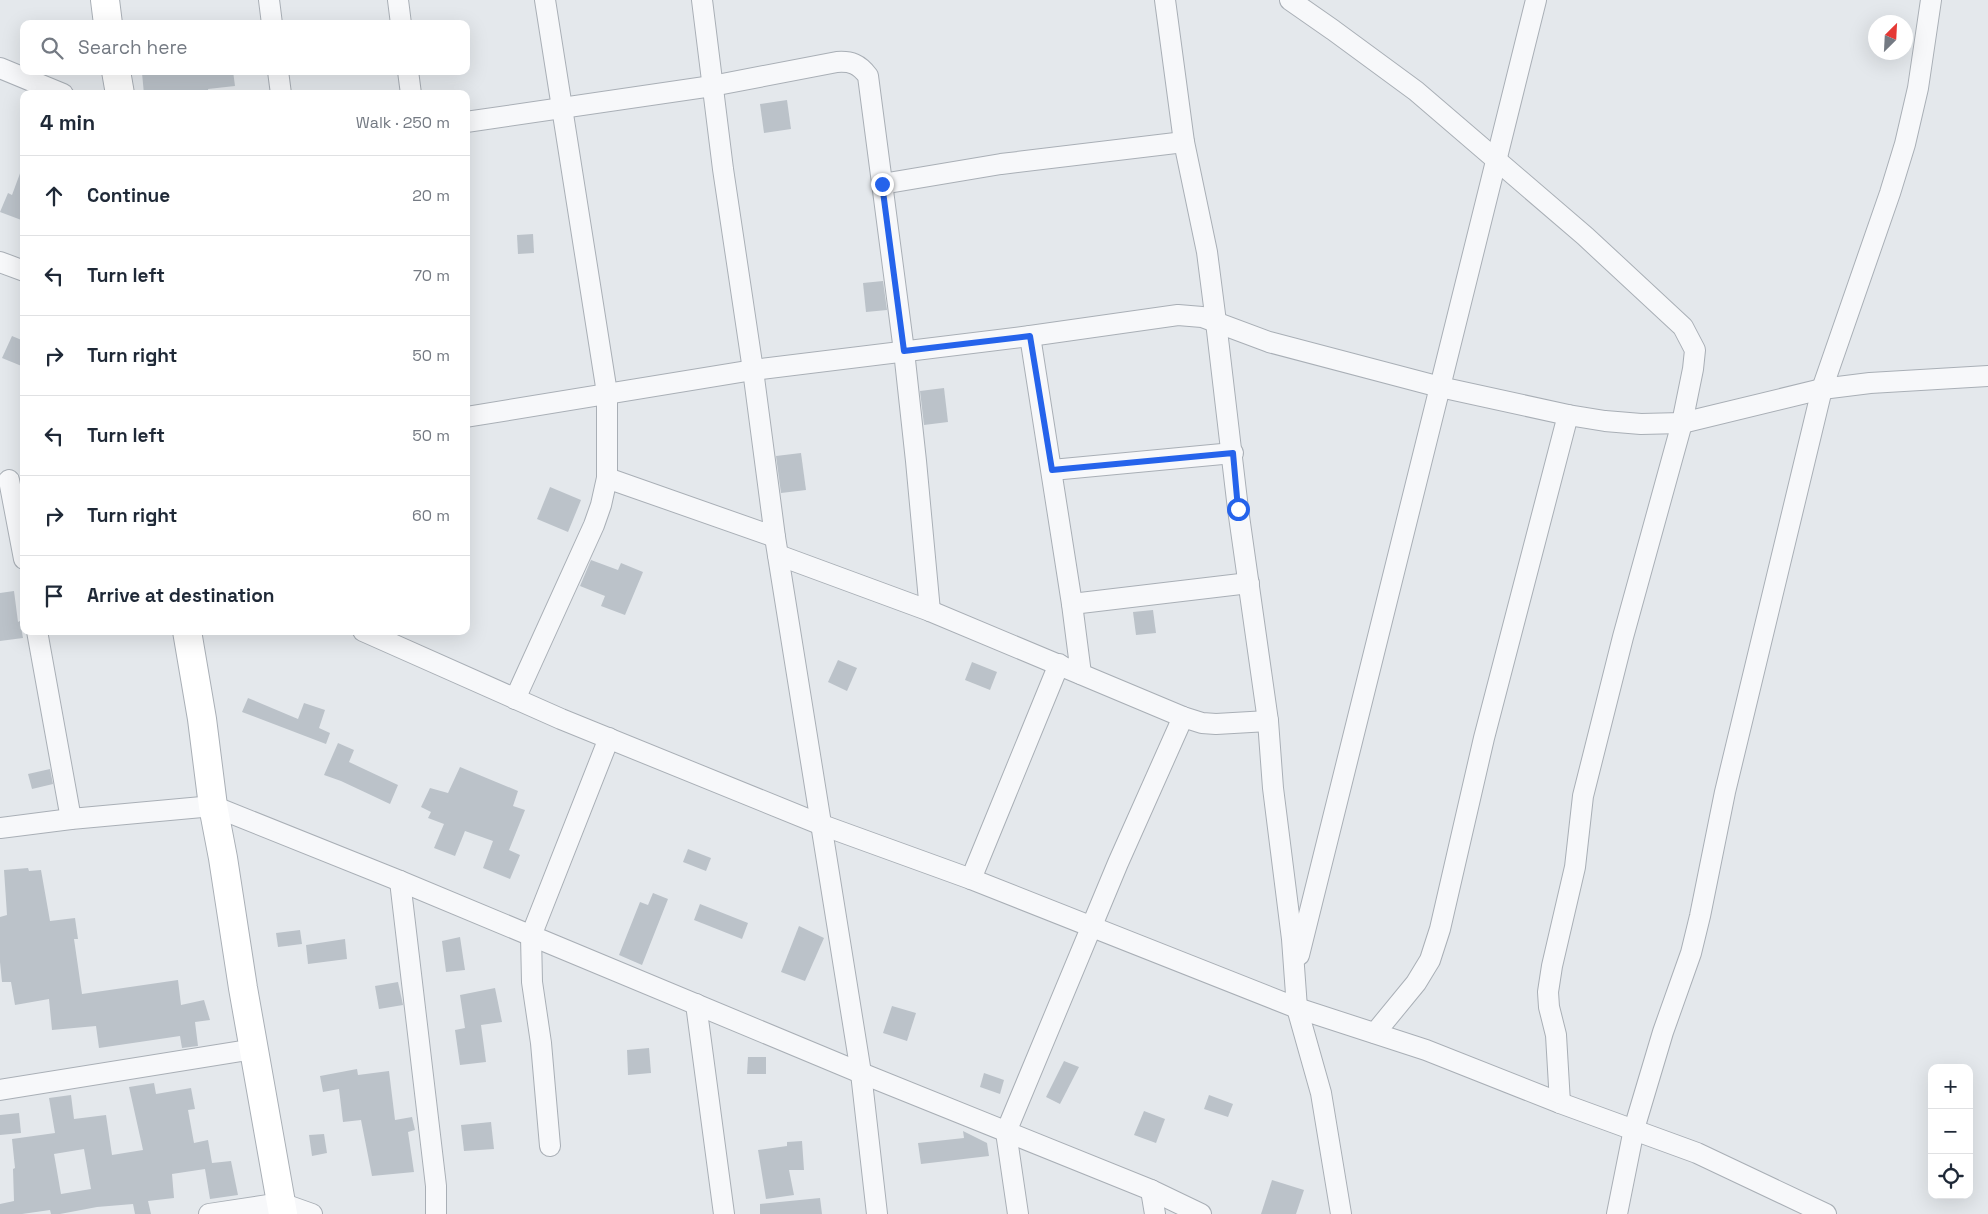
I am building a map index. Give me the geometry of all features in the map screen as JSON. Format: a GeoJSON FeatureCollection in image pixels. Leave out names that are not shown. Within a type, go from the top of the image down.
{"type":"FeatureCollection","features":[{"type":"Feature","properties":{"kind":"street"},"geometry":{"type":"LineString","coordinates":[[105,0],[108,20]]}},
{"type":"Feature","properties":{"kind":"street"},"geometry":{"type":"LineString","coordinates":[[269,0],[272,20]]}},
{"type":"Feature","properties":{"kind":"street"},"geometry":{"type":"LineString","coordinates":[[398,0],[400,20]]}},
{"type":"Feature","properties":{"kind":"street"},"geometry":{"type":"LineString","coordinates":[[515,699],[594,525],[602,504],[607,478],[607,394],[545,0]]}},
{"type":"Feature","properties":{"kind":"street"},"geometry":{"type":"LineString","coordinates":[[702,0],[712,86],[777,546],[861,1073],[878,1214]]}},
{"type":"Feature","properties":{"kind":"street"},"geometry":{"type":"LineString","coordinates":[[1165,0],[1184,142],[1207,252],[1233,453],[1238,509],[1268,720],[1273,788],[1291,932],[1297,1008],[1321,1093],[1341,1214]]}},
{"type":"Feature","properties":{"kind":"street"},"geometry":{"type":"LineString","coordinates":[[1290,0],[1416,91],[1496,159],[1585,236],[1683,327],[1695,350],[1682,423],[1599,729],[1583,796],[1575,867],[1552,966],[1548,992],[1556,1035],[1560,1103]]}},
{"type":"Feature","properties":{"kind":"street"},"geometry":{"type":"LineString","coordinates":[[1295,974],[1536,0]]}},
{"type":"Feature","properties":{"kind":"street"},"geometry":{"type":"LineString","coordinates":[[1617,1214],[1634,1129],[1663,1032],[1691,953],[1726,792],[1822,389],[1890,193],[1905,144],[1918,88],[1931,0]]}},
{"type":"Feature","properties":{"kind":"street"},"geometry":{"type":"LineString","coordinates":[[470,121],[712,86],[837,62],[847,61],[862,68],[868,76],[904,351],[930,611]]}},
{"type":"Feature","properties":{"kind":"street"},"geometry":{"type":"LineString","coordinates":[[0,68],[52,90]]}},
{"type":"Feature","properties":{"kind":"street"},"geometry":{"type":"LineString","coordinates":[[117,75],[119,90]]}},
{"type":"Feature","properties":{"kind":"street"},"geometry":{"type":"LineString","coordinates":[[279,75],[280,90]]}},
{"type":"Feature","properties":{"kind":"street"},"geometry":{"type":"LineString","coordinates":[[408,75],[410,90]]}},
{"type":"Feature","properties":{"kind":"street"},"geometry":{"type":"LineString","coordinates":[[882,184],[1001,164],[1184,142]]}},
{"type":"Feature","properties":{"kind":"street"},"geometry":{"type":"LineString","coordinates":[[0,262],[20,270]]}},
{"type":"Feature","properties":{"kind":"street"},"geometry":{"type":"LineString","coordinates":[[470,416],[753,370],[1030,336],[1178,314],[1191,315],[1216,322],[1270,342],[1440,388],[1605,421],[1641,424],[1682,423],[1822,389],[1877,382],[1988,376]]}},
{"type":"Feature","properties":{"kind":"street"},"geometry":{"type":"LineString","coordinates":[[1030,336],[1052,470],[1081,674]]}},
{"type":"Feature","properties":{"kind":"street"},"geometry":{"type":"LineString","coordinates":[[1375,1033],[1416,983],[1430,960],[1440,929],[1484,738],[1568,414]]}},
{"type":"Feature","properties":{"kind":"street"},"geometry":{"type":"LineString","coordinates":[[1052,470],[1233,453]]}},
{"type":"Feature","properties":{"kind":"street"},"geometry":{"type":"LineString","coordinates":[[607,478],[777,546],[1183,717],[1209,724],[1268,720]]}},
{"type":"Feature","properties":{"kind":"street"},"geometry":{"type":"LineString","coordinates":[[11,481],[20,535]]}},
{"type":"Feature","properties":{"kind":"street"},"geometry":{"type":"LineString","coordinates":[[1072,604],[1249,583]]}},
{"type":"Feature","properties":{"kind":"street"},"geometry":{"type":"LineString","coordinates":[[38,635],[71,819]]}},
{"type":"Feature","properties":{"kind":"street"},"geometry":{"type":"LineString","coordinates":[[188,635],[202,719],[213,806],[224,858],[254,1049],[282,1209]]}},
{"type":"Feature","properties":{"kind":"street"},"geometry":{"type":"LineString","coordinates":[[371,635],[515,699],[822,825],[971,879],[1297,1008],[1426,1050],[1560,1103],[1697,1153],[1826,1214]]}},
{"type":"Feature","properties":{"kind":"street"},"geometry":{"type":"LineString","coordinates":[[971,879],[1059,664]]}},
{"type":"Feature","properties":{"kind":"street"},"geometry":{"type":"LineString","coordinates":[[1018,1214],[1006,1132],[1091,928],[1183,717]]}},
{"type":"Feature","properties":{"kind":"street"},"geometry":{"type":"LineString","coordinates":[[550,1146],[541,1043],[532,982],[531,936],[609,738]]}},
{"type":"Feature","properties":{"kind":"street"},"geometry":{"type":"LineString","coordinates":[[0,828],[71,819],[213,806],[400,881],[861,1073],[1151,1190],[1201,1214]]}},
{"type":"Feature","properties":{"kind":"street"},"geometry":{"type":"LineString","coordinates":[[400,881],[435,1177],[436,1214]]}},
{"type":"Feature","properties":{"kind":"street"},"geometry":{"type":"LineString","coordinates":[[696,1004],[724,1214]]}},
{"type":"Feature","properties":{"kind":"street"},"geometry":{"type":"LineString","coordinates":[[0,1090],[254,1049]]}},
{"type":"Feature","properties":{"kind":"street"},"geometry":{"type":"LineString","coordinates":[[1151,1190],[1154,1214]]}},
{"type":"Feature","properties":{"kind":"street"},"geometry":{"type":"LineString","coordinates":[[209,1214],[282,1209],[312,1214]]}},
{"type":"Feature","properties":{"kind":"building"},"geometry":{"type":"Polygon","coordinates":[[[142,75],[234,75],[235,86],[208,90],[144,90],[142,75]]]}},
{"type":"Feature","properties":{"kind":"building"},"geometry":{"type":"Polygon","coordinates":[[[787,100],[791,129],[764,133],[760,104],[787,100]]]}},
{"type":"Feature","properties":{"kind":"building"},"geometry":{"type":"Polygon","coordinates":[[[20,173],[20,220],[0,212],[8,193],[12,195],[20,173]]]}},
{"type":"Feature","properties":{"kind":"building"},"geometry":{"type":"Polygon","coordinates":[[[533,234],[534,253],[518,254],[517,235],[533,234]]]}},
{"type":"Feature","properties":{"kind":"building"},"geometry":{"type":"Polygon","coordinates":[[[883,281],[887,310],[866,312],[863,283],[883,281]]]}},
{"type":"Feature","properties":{"kind":"building"},"geometry":{"type":"Polygon","coordinates":[[[12,336],[20,339],[20,365],[2,358],[12,336]]]}},
{"type":"Feature","properties":{"kind":"building"},"geometry":{"type":"Polygon","coordinates":[[[944,388],[948,422],[924,425],[920,391],[944,388]]]}},
{"type":"Feature","properties":{"kind":"building"},"geometry":{"type":"Polygon","coordinates":[[[801,453],[806,490],[781,493],[776,456],[801,453]]]}},
{"type":"Feature","properties":{"kind":"building"},"geometry":{"type":"Polygon","coordinates":[[[550,487],[581,500],[568,532],[537,519],[550,487]]]}},
{"type":"Feature","properties":{"kind":"building"},"geometry":{"type":"Polygon","coordinates":[[[591,560],[618,570],[621,563],[643,572],[625,615],[601,606],[605,596],[580,586],[591,560]]]}},
{"type":"Feature","properties":{"kind":"building"},"geometry":{"type":"Polygon","coordinates":[[[14,591],[18,622],[20,621],[20,635],[22,635],[23,638],[0,641],[0,593],[14,591]]]}},
{"type":"Feature","properties":{"kind":"building"},"geometry":{"type":"Polygon","coordinates":[[[1153,610],[1156,633],[1136,635],[1133,612],[1153,610]]]}},
{"type":"Feature","properties":{"kind":"building"},"geometry":{"type":"Polygon","coordinates":[[[838,660],[857,668],[847,691],[828,682],[838,660]]]}},
{"type":"Feature","properties":{"kind":"building"},"geometry":{"type":"Polygon","coordinates":[[[972,662],[997,672],[990,690],[965,680],[972,662]]]}},
{"type":"Feature","properties":{"kind":"building"},"geometry":{"type":"Polygon","coordinates":[[[248,698],[298,719],[304,703],[325,710],[319,728],[330,733],[326,744],[242,712],[248,698]]]}},
{"type":"Feature","properties":{"kind":"building"},"geometry":{"type":"Polygon","coordinates":[[[338,743],[354,750],[349,762],[398,785],[390,804],[324,775],[338,743]]]}},
{"type":"Feature","properties":{"kind":"building"},"geometry":{"type":"Polygon","coordinates":[[[460,767],[518,791],[513,806],[525,810],[509,850],[520,855],[510,879],[483,868],[493,841],[465,831],[455,856],[434,848],[444,824],[428,818],[431,812],[421,807],[430,788],[448,793],[460,767]]]}},
{"type":"Feature","properties":{"kind":"building"},"geometry":{"type":"Polygon","coordinates":[[[50,769],[53,784],[32,789],[28,774],[50,769]]]}},
{"type":"Feature","properties":{"kind":"building"},"geometry":{"type":"Polygon","coordinates":[[[688,849],[711,858],[706,871],[683,862],[688,849]]]}},
{"type":"Feature","properties":{"kind":"building"},"geometry":{"type":"Polygon","coordinates":[[[28,868],[29,871],[41,870],[50,921],[75,918],[78,939],[74,939],[82,994],[178,980],[181,1005],[204,1000],[210,1020],[195,1022],[198,1046],[182,1048],[180,1036],[99,1048],[96,1026],[52,1030],[49,999],[15,1005],[11,982],[2,982],[0,962],[0,917],[7,915],[4,870],[28,868]]]}},
{"type":"Feature","properties":{"kind":"building"},"geometry":{"type":"Polygon","coordinates":[[[653,893],[668,899],[642,965],[619,955],[640,902],[648,905],[653,893]]]}},
{"type":"Feature","properties":{"kind":"building"},"geometry":{"type":"Polygon","coordinates":[[[700,904],[748,923],[742,939],[694,920],[700,904]]]}},
{"type":"Feature","properties":{"kind":"building"},"geometry":{"type":"Polygon","coordinates":[[[799,926],[824,938],[805,981],[781,972],[799,926]]]}},
{"type":"Feature","properties":{"kind":"building"},"geometry":{"type":"Polygon","coordinates":[[[300,930],[302,944],[278,947],[276,933],[300,930]]]}},
{"type":"Feature","properties":{"kind":"building"},"geometry":{"type":"Polygon","coordinates":[[[460,937],[465,970],[446,972],[442,941],[460,937]]]}},
{"type":"Feature","properties":{"kind":"building"},"geometry":{"type":"Polygon","coordinates":[[[345,939],[347,959],[308,964],[306,945],[345,939]]]}},
{"type":"Feature","properties":{"kind":"building"},"geometry":{"type":"Polygon","coordinates":[[[398,982],[403,1005],[379,1009],[375,986],[398,982]]]}},
{"type":"Feature","properties":{"kind":"building"},"geometry":{"type":"Polygon","coordinates":[[[495,988],[502,1022],[481,1025],[486,1062],[460,1065],[455,1030],[465,1028],[460,995],[495,988]]]}},
{"type":"Feature","properties":{"kind":"building"},"geometry":{"type":"Polygon","coordinates":[[[892,1006],[916,1013],[907,1041],[883,1033],[892,1006]]]}},
{"type":"Feature","properties":{"kind":"building"},"geometry":{"type":"Polygon","coordinates":[[[649,1048],[651,1073],[628,1075],[627,1050],[649,1048]]]}},
{"type":"Feature","properties":{"kind":"building"},"geometry":{"type":"Polygon","coordinates":[[[748,1057],[766,1057],[766,1074],[747,1074],[748,1057]]]}},
{"type":"Feature","properties":{"kind":"building"},"geometry":{"type":"Polygon","coordinates":[[[1064,1061],[1079,1067],[1060,1104],[1046,1097],[1064,1061]]]}},
{"type":"Feature","properties":{"kind":"building"},"geometry":{"type":"Polygon","coordinates":[[[357,1069],[358,1075],[389,1071],[395,1120],[412,1117],[415,1130],[408,1132],[414,1172],[372,1176],[361,1120],[343,1122],[339,1089],[323,1092],[320,1076],[357,1069]]]}},
{"type":"Feature","properties":{"kind":"building"},"geometry":{"type":"Polygon","coordinates":[[[984,1073],[1004,1080],[1000,1094],[980,1087],[984,1073]]]}},
{"type":"Feature","properties":{"kind":"building"},"geometry":{"type":"Polygon","coordinates":[[[154,1083],[156,1094],[191,1088],[195,1109],[188,1110],[194,1143],[208,1140],[212,1163],[231,1161],[238,1195],[210,1199],[205,1169],[172,1174],[174,1198],[148,1201],[151,1214],[135,1214],[133,1204],[97,1207],[60,1214],[51,1214],[50,1210],[22,1214],[0,1214],[0,1204],[14,1201],[13,1169],[15,1168],[12,1139],[55,1133],[49,1098],[71,1095],[74,1119],[106,1115],[112,1155],[143,1150],[129,1087],[154,1083]],[[84,1149],[54,1154],[61,1194],[91,1189],[84,1149]]]}},
{"type":"Feature","properties":{"kind":"building"},"geometry":{"type":"Polygon","coordinates":[[[1209,1095],[1233,1104],[1228,1117],[1204,1109],[1209,1095]]]}},
{"type":"Feature","properties":{"kind":"building"},"geometry":{"type":"Polygon","coordinates":[[[1144,1111],[1165,1119],[1156,1143],[1134,1135],[1144,1111]]]}},
{"type":"Feature","properties":{"kind":"building"},"geometry":{"type":"Polygon","coordinates":[[[19,1113],[21,1133],[0,1135],[0,1115],[19,1113]]]}},
{"type":"Feature","properties":{"kind":"building"},"geometry":{"type":"Polygon","coordinates":[[[491,1122],[494,1149],[464,1151],[461,1125],[491,1122]]]}},
{"type":"Feature","properties":{"kind":"building"},"geometry":{"type":"Polygon","coordinates":[[[963,1131],[987,1143],[989,1156],[921,1164],[918,1143],[964,1138],[963,1131]]]}},
{"type":"Feature","properties":{"kind":"building"},"geometry":{"type":"Polygon","coordinates":[[[324,1134],[327,1153],[312,1156],[309,1135],[324,1134]]]}},
{"type":"Feature","properties":{"kind":"building"},"geometry":{"type":"Polygon","coordinates":[[[802,1141],[804,1170],[789,1170],[794,1195],[766,1199],[758,1150],[787,1146],[787,1142],[802,1141]]]}},
{"type":"Feature","properties":{"kind":"building"},"geometry":{"type":"Polygon","coordinates":[[[1272,1180],[1304,1190],[1296,1214],[1261,1214],[1272,1180]]]}},
{"type":"Feature","properties":{"kind":"building"},"geometry":{"type":"Polygon","coordinates":[[[820,1198],[822,1214],[760,1214],[760,1204],[820,1198]]]}},
{"type":"Feature","properties":{"kind":"route"},"geometry":{"type":"LineString","coordinates":[[882,184],[904,351],[1030,336],[1052,470],[1233,453],[1238,509]]}}]}
